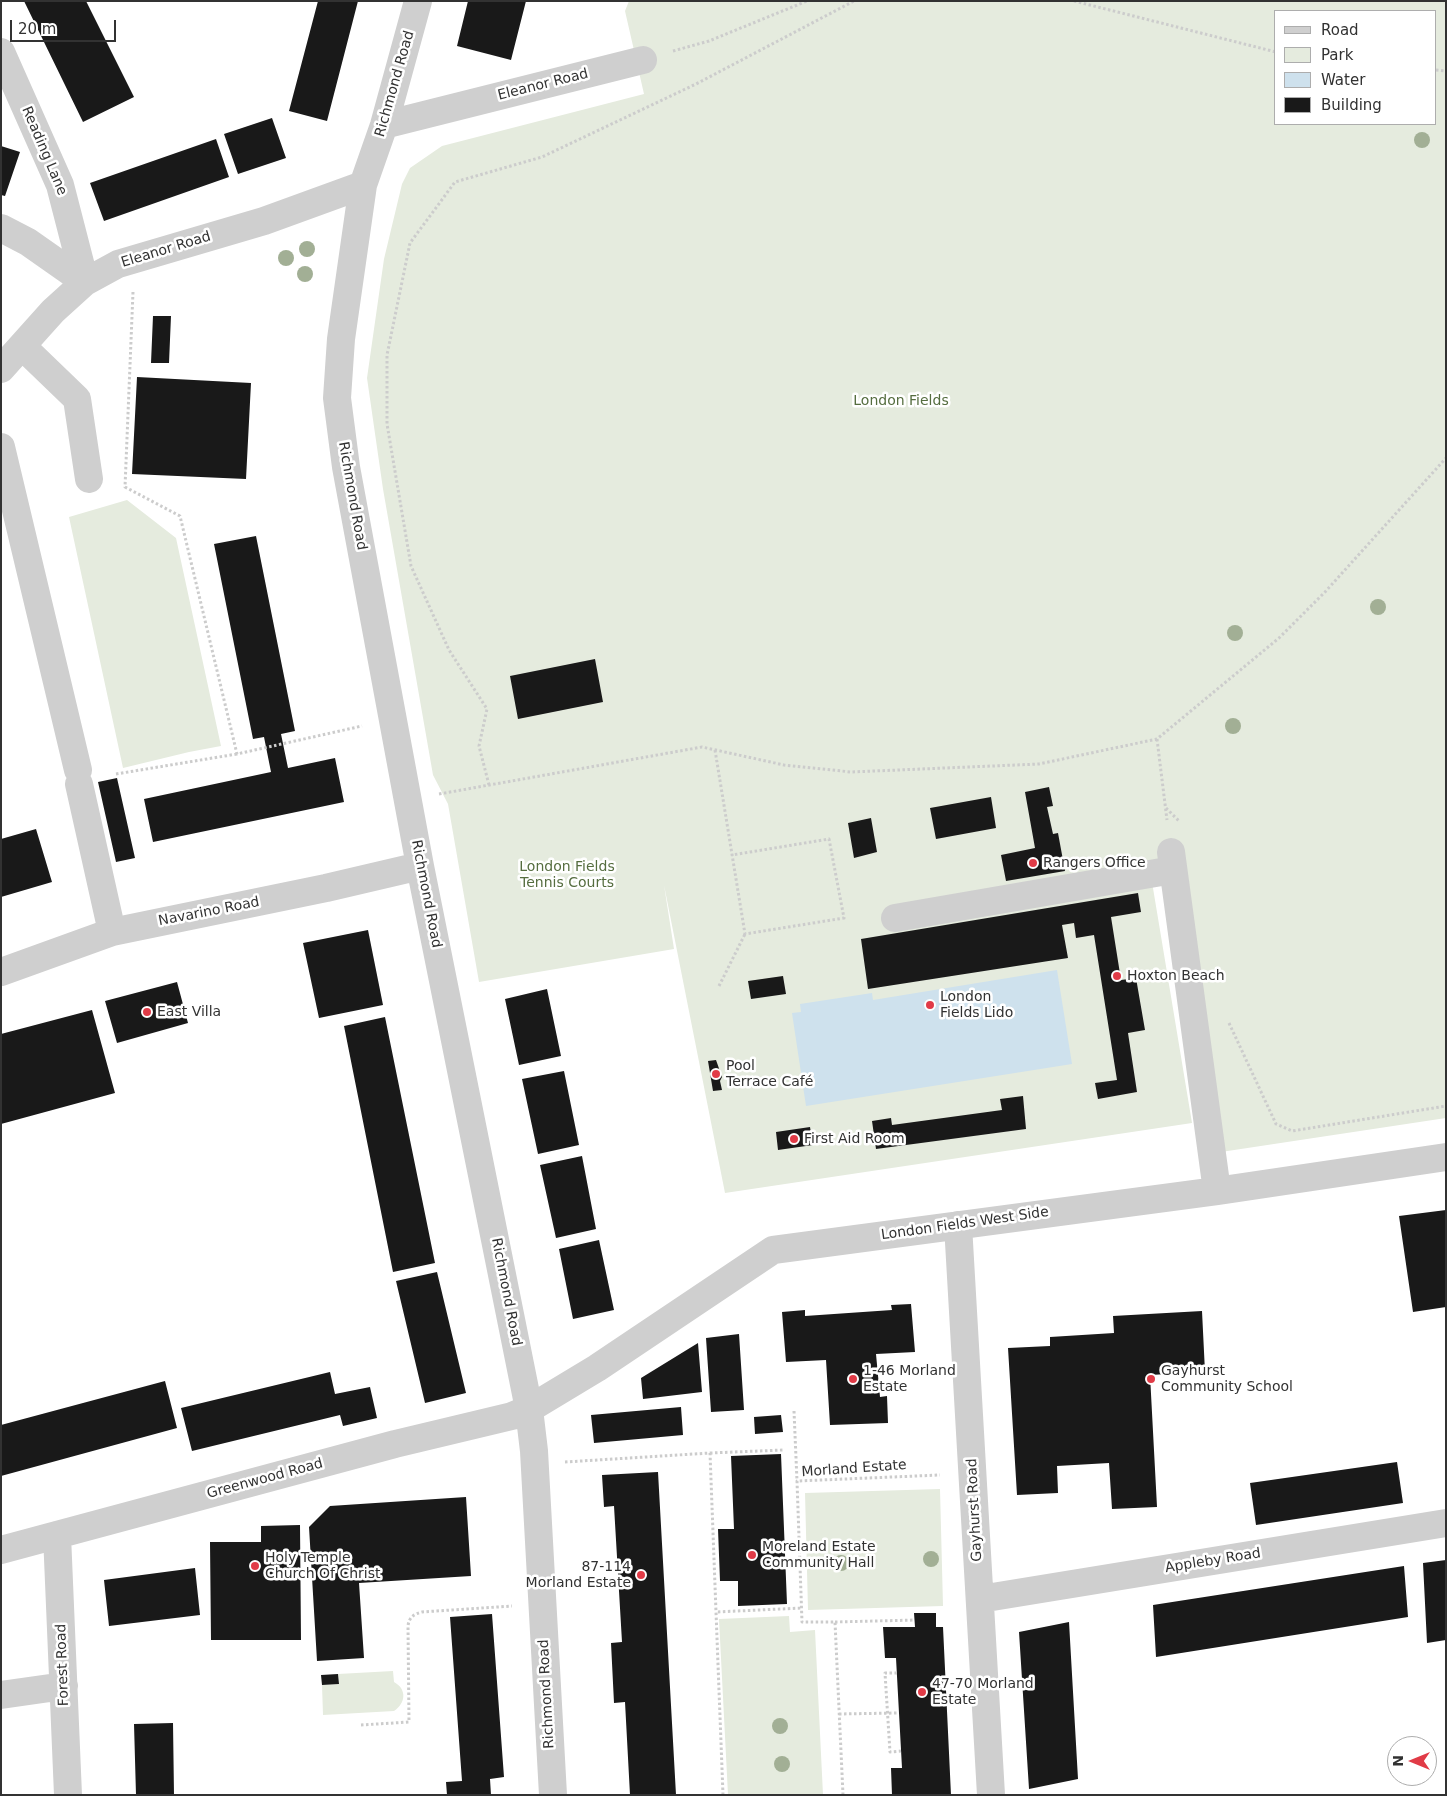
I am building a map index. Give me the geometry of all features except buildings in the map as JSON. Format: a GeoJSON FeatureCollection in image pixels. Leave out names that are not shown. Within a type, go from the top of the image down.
{"type":"FeatureCollection","features":[{"type":"Feature","properties":{"kind":"street","name":"Richmond Road"},"geometry":{"type":"LineString","coordinates":[[418,1],[373,156],[341,339],[337,398],[346,466],[420,866],[529,1409],[534,1450],[553,1795]]}},
{"type":"Feature","properties":{"kind":"street","name":"Reading Lane"},"geometry":{"type":"LineString","coordinates":[[1,52],[60,185],[85,282]]}},
{"type":"Feature","properties":{"kind":"street","name":"Eleanor Road"},"geometry":{"type":"LineString","coordinates":[[1,369],[53,311],[85,282],[118,264],[264,221],[373,156],[643,60]]}},
{"type":"Feature","properties":{"kind":"street"},"geometry":{"type":"LineString","coordinates":[[1,228],[28,242],[85,282]]}},
{"type":"Feature","properties":{"kind":"street"},"geometry":{"type":"LineString","coordinates":[[22,346],[77,400],[89,480]]}},
{"type":"Feature","properties":{"kind":"street"},"geometry":{"type":"LineString","coordinates":[[1,447],[112,932]]}},
{"type":"Feature","properties":{"kind":"street"},"geometry":{"type":"LineString","coordinates":[[895,918],[1176,850],[1217,1191]]}},
{"type":"Feature","properties":{"kind":"street","name":"Navarino Road"},"geometry":{"type":"LineString","coordinates":[[1,972],[112,932],[326,888],[420,866]]}},
{"type":"Feature","properties":{"kind":"street","name":"London Fields West Side"},"geometry":{"type":"LineString","coordinates":[[529,1409],[597,1368],[773,1250],[1217,1191],[1446,1157]]}},
{"type":"Feature","properties":{"kind":"street","name":"Gayhurst Road"},"geometry":{"type":"LineString","coordinates":[[958,1225],[991,1795]]}},
{"type":"Feature","properties":{"kind":"street","name":"Greenwood Road"},"geometry":{"type":"LineString","coordinates":[[1,1550],[395,1444],[504,1418],[529,1409]]}},
{"type":"Feature","properties":{"kind":"street","name":"Appleby Road"},"geometry":{"type":"LineString","coordinates":[[980,1599],[1446,1523]]}},
{"type":"Feature","properties":{"kind":"street","name":"Forest Road"},"geometry":{"type":"LineString","coordinates":[[58,1534],[68,1795]]}},
{"type":"Feature","properties":{"kind":"street"},"geometry":{"type":"LineString","coordinates":[[1,1695],[64,1686]]}},
{"type":"Feature","properties":{"kind":"path"},"geometry":{"type":"LineString","coordinates":[[643,60],[709,41],[807,1]]}},
{"type":"Feature","properties":{"kind":"path"},"geometry":{"type":"LineString","coordinates":[[489,785],[480,746],[486,709],[449,650],[412,566],[387,424],[387,354],[410,243],[455,182],[542,157],[696,84],[854,1]]}},
{"type":"Feature","properties":{"kind":"path"},"geometry":{"type":"LineString","coordinates":[[1074,1],[1274,51]]}},
{"type":"Feature","properties":{"kind":"path"},"geometry":{"type":"LineString","coordinates":[[134,259],[125,487],[180,516],[236,754]]}},
{"type":"Feature","properties":{"kind":"path"},"geometry":{"type":"LineString","coordinates":[[434,795],[702,747],[784,765],[851,772],[1039,764],[1157,739],[1278,638],[1325,592],[1446,458]]}},
{"type":"Feature","properties":{"kind":"path"},"geometry":{"type":"LineString","coordinates":[[116,774],[236,754],[367,724]]}},
{"type":"Feature","properties":{"kind":"path"},"geometry":{"type":"LineString","coordinates":[[1157,739],[1166,808],[1176,850]]}},
{"type":"Feature","properties":{"kind":"path"},"geometry":{"type":"LineString","coordinates":[[715,750],[745,934],[719,986]]}},
{"type":"Feature","properties":{"kind":"path"},"geometry":{"type":"LineString","coordinates":[[1166,808],[1179,821],[1176,850]]}},
{"type":"Feature","properties":{"kind":"path"},"geometry":{"type":"LineString","coordinates":[[732,855],[829,839],[844,918],[745,934]]}},
{"type":"Feature","properties":{"kind":"path"},"geometry":{"type":"LineString","coordinates":[[1228,1020],[1276,1124],[1292,1131],[1446,1106]]}},
{"type":"Feature","properties":{"kind":"path"},"geometry":{"type":"LineString","coordinates":[[794,1412],[797,1481]]}},
{"type":"Feature","properties":{"kind":"path"},"geometry":{"type":"LineString","coordinates":[[557,1462],[783,1450]]}},
{"type":"Feature","properties":{"kind":"path"},"geometry":{"type":"LineString","coordinates":[[710,1454],[723,1795]]}},
{"type":"Feature","properties":{"kind":"path","name":"Morland Estate"},"geometry":{"type":"LineString","coordinates":[[802,1608],[797,1481],[973,1474]]}},
{"type":"Feature","properties":{"kind":"path"},"geometry":{"type":"LineString","coordinates":[[361,1725],[409,1722],[408,1622],[414,1615],[422,1612],[542,1604]]}},
{"type":"Feature","properties":{"kind":"path"},"geometry":{"type":"LineString","coordinates":[[716,1612],[802,1608],[802,1622],[915,1620]]}},
{"type":"Feature","properties":{"kind":"path"},"geometry":{"type":"LineString","coordinates":[[835,1622],[843,1795]]}},
{"type":"Feature","properties":{"kind":"path"},"geometry":{"type":"LineString","coordinates":[[897,1673],[886,1673],[890,1752],[901,1751]]}},
{"type":"Feature","properties":{"kind":"path"},"geometry":{"type":"LineString","coordinates":[[839,1714],[898,1712]]}},
{"type":"Feature","properties":{"kind":"green space","name":"London Fields"},"geometry":{"type":"Polygon","coordinates":[[[629,1],[1446,1],[1446,1118],[1221,1152],[1185,868],[1151,876],[1192,1123],[725,1193],[664,885],[674,949],[479,982],[448,804],[433,775],[383,489],[367,378],[384,259],[402,184],[410,168],[442,146],[644,94],[625,11],[629,1]]]}},
{"type":"Feature","properties":{"kind":"green space"},"geometry":{"type":"Polygon","coordinates":[[[127,500],[176,538],[221,746],[123,768],[69,517],[127,500]]]}},
{"type":"Feature","properties":{"kind":"green space"},"geometry":{"type":"Polygon","coordinates":[[[940,1489],[943,1606],[808,1610],[805,1493],[940,1489]]]}},
{"type":"Feature","properties":{"kind":"green space"},"geometry":{"type":"Polygon","coordinates":[[[789,1616],[790,1632],[815,1630],[823,1795],[728,1795],[719,1619],[789,1616]]]}},
{"type":"Feature","properties":{"kind":"green space"},"geometry":{"type":"Polygon","coordinates":[[[393,1671],[394,1682],[403,1692],[403,1700],[394,1711],[323,1715],[322,1685],[339,1684],[338,1674],[393,1671]]]}},
{"type":"Feature","properties":{"kind":"water"},"geometry":{"type":"Polygon","coordinates":[[[1057,970],[1072,1064],[806,1106],[792,1013],[801,1012],[800,1004],[872,993],[873,1000],[1057,970]]]}},
{"type":"Feature","properties":{"kind":"place","name":"Rangers Office"},"geometry":{"type":"Point","coordinates":[1033,863]}},
{"type":"Feature","properties":{"kind":"place","name":"Hoxton Beach"},"geometry":{"type":"Point","coordinates":[1117,976]}},
{"type":"Feature","properties":{"kind":"place","name":"London Fields Lido"},"geometry":{"type":"Point","coordinates":[930,1005]}},
{"type":"Feature","properties":{"kind":"place","name":"East Villa"},"geometry":{"type":"Point","coordinates":[147,1012]}},
{"type":"Feature","properties":{"kind":"place","name":"Pool Terrace Café"},"geometry":{"type":"Point","coordinates":[716,1074]}},
{"type":"Feature","properties":{"kind":"place","name":"First Aid Room"},"geometry":{"type":"Point","coordinates":[794,1139]}},
{"type":"Feature","properties":{"kind":"place","name":"1-46 Morland Estate"},"geometry":{"type":"Point","coordinates":[853,1379]}},
{"type":"Feature","properties":{"kind":"place","name":"Gayhurst Community School"},"geometry":{"type":"Point","coordinates":[1151,1379]}},
{"type":"Feature","properties":{"kind":"place","name":"Moreland Estate Community Hall"},"geometry":{"type":"Point","coordinates":[752,1555]}},
{"type":"Feature","properties":{"kind":"place","name":"Holy Temple Church Of Christ"},"geometry":{"type":"Point","coordinates":[255,1566]}},
{"type":"Feature","properties":{"kind":"place","name":"87-114 Morland Estate"},"geometry":{"type":"Point","coordinates":[641,1575]}},
{"type":"Feature","properties":{"kind":"place","name":"47-70 Morland Estate"},"geometry":{"type":"Point","coordinates":[922,1692]}},
{"type":"Feature","properties":{"kind":"park label","name":"London Fields Tennis Courts"},"geometry":{"type":"Point","coordinates":[567,876]}}]}
